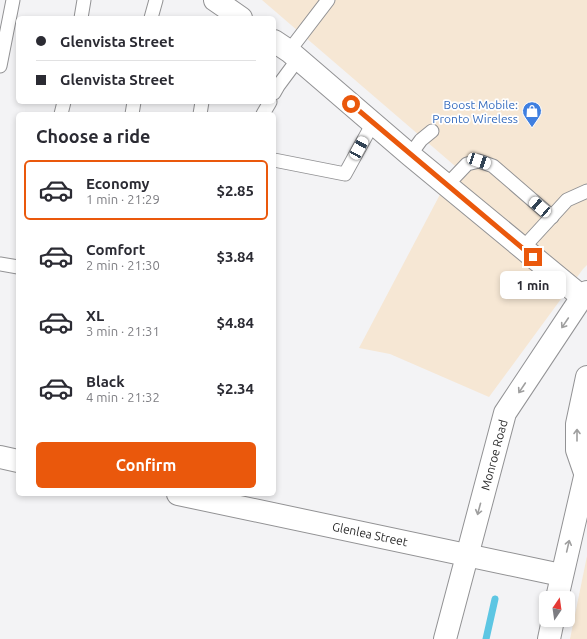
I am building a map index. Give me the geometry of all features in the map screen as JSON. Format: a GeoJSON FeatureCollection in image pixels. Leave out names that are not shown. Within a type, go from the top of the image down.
{"type":"FeatureCollection","features":[{"type":"Feature","properties":{"kind":"street"},"geometry":{"type":"LineString","coordinates":[[215,0],[238,16]]}},
{"type":"Feature","properties":{"kind":"street"},"geometry":{"type":"LineString","coordinates":[[287,50],[410,155],[585,298]]}},
{"type":"Feature","properties":{"kind":"street","name":"Monroe Road"},"geometry":{"type":"LineString","coordinates":[[445,639],[505,413],[585,298]]}},
{"type":"Feature","properties":{"kind":"street"},"geometry":{"type":"LineString","coordinates":[[558,591],[561,575],[581,516],[586,471],[577,450],[577,424],[587,377]]}},
{"type":"Feature","properties":{"kind":"street"},"geometry":{"type":"LineString","coordinates":[[0,457],[16,461]]}},
{"type":"Feature","properties":{"kind":"street","name":"Glenlea Street"},"geometry":{"type":"LineString","coordinates":[[188,496],[561,575]]}},
{"type":"Feature","properties":{"kind":"street"},"geometry":{"type":"LineString","coordinates":[[549,639],[552,627]]}},
{"type":"Feature","properties":{"kind":"lane"},"geometry":{"type":"LineString","coordinates":[[0,66],[13,0]]}},
{"type":"Feature","properties":{"kind":"lane"},"geometry":{"type":"LineString","coordinates":[[81,16],[84,0]]}},
{"type":"Feature","properties":{"kind":"lane"},"geometry":{"type":"LineString","coordinates":[[152,16],[156,0]]}},
{"type":"Feature","properties":{"kind":"lane"},"geometry":{"type":"LineString","coordinates":[[276,90],[287,50],[328,0]]}},
{"type":"Feature","properties":{"kind":"lane"},"geometry":{"type":"LineString","coordinates":[[276,160],[345,174],[373,123]]}},
{"type":"Feature","properties":{"kind":"lane"},"geometry":{"type":"LineString","coordinates":[[410,155],[421,140],[432,131]]}},
{"type":"Feature","properties":{"kind":"lane"},"geometry":{"type":"LineString","coordinates":[[447,185],[467,164],[479,161],[493,166],[552,217]]}},
{"type":"Feature","properties":{"kind":"lane"},"geometry":{"type":"LineString","coordinates":[[523,248],[567,200],[586,193]]}},
{"type":"Feature","properties":{"kind":"lane"},"geometry":{"type":"LineString","coordinates":[[0,264],[16,267]]}},
{"type":"Feature","properties":{"kind":"shaded area"},"geometry":{"type":"Polygon","coordinates":[[[262,0],[587,0],[587,265],[489,397],[390,354],[359,348],[455,166],[262,0]]]}},
{"type":"Feature","properties":{"kind":"shaded area"},"geometry":{"type":"Polygon","coordinates":[[[587,556],[587,639],[570,639],[572,627],[575,627],[575,615],[587,556]]]}},
{"type":"Feature","properties":{"kind":"waterway"},"geometry":{"type":"LineString","coordinates":[[486,639],[495,599]]}},
{"type":"Feature","properties":{"kind":"place","name":"Boost Mobile: Pronto Wireless"},"geometry":{"type":"Point","coordinates":[532,128]}},
{"type":"Feature","properties":{"kind":"route"},"geometry":{"type":"LineString","coordinates":[[351,104],[533,257]]}}]}
